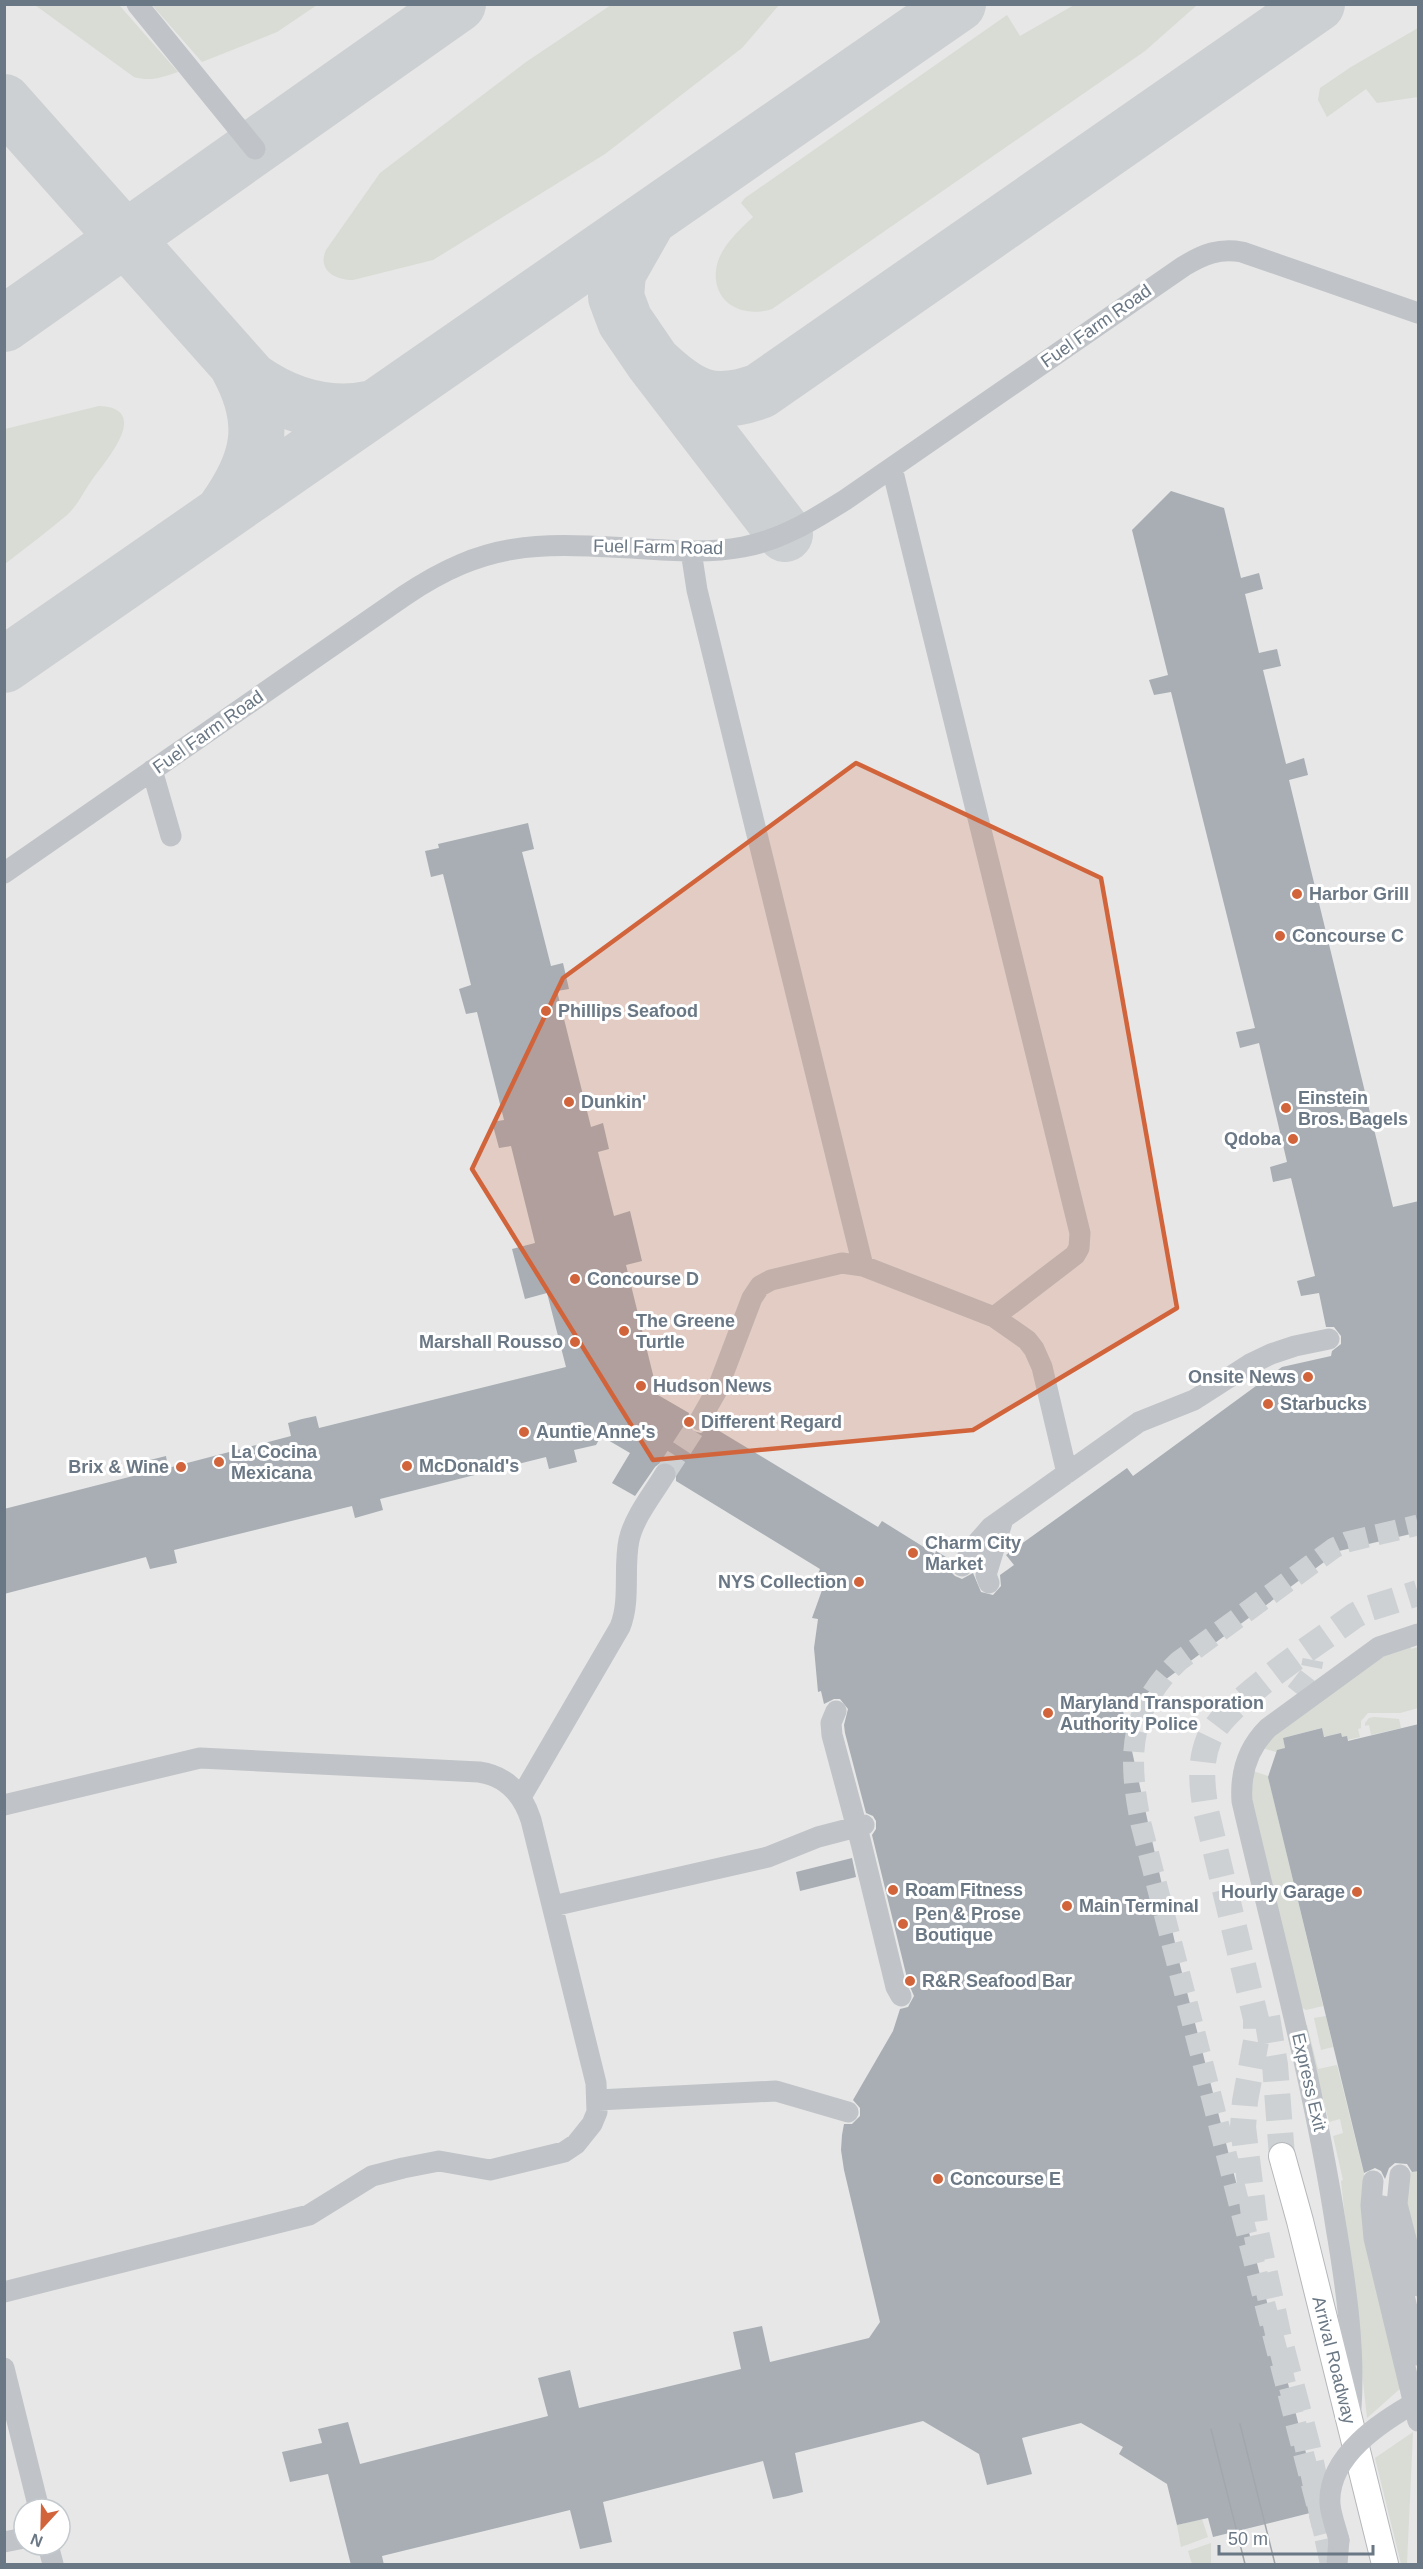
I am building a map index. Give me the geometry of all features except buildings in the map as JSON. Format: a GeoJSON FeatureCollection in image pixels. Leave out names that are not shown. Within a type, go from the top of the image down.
{"type":"FeatureCollection","features":[{"type":"Feature","properties":{"kind":"main road","name":"Arrival Roadway"},"geometry":{"type":"LineString","coordinates":[[1282,2156],[1385,2565]]}},
{"type":"Feature","properties":{"kind":"street"},"geometry":{"type":"LineString","coordinates":[[137,4],[255,149]]}},
{"type":"Feature","properties":{"kind":"street","name":"Fuel Farm Road"},"geometry":{"type":"LineString","coordinates":[[4,873],[414,589],[460,563],[496,551],[533,545],[691,551],[744,547],[793,531],[845,500],[1184,266],[1213,251],[1242,252],[1419,313]]}},
{"type":"Feature","properties":{"kind":"street"},"geometry":{"type":"LineString","coordinates":[[892,468],[1080,1233],[1079,1248],[1075,1256],[994,1317]]}},
{"type":"Feature","properties":{"kind":"street"},"geometry":{"type":"LineString","coordinates":[[691,551],[700,602],[862,1266]]}},
{"type":"Feature","properties":{"kind":"street"},"geometry":{"type":"LineString","coordinates":[[152,770],[171,836]]}},
{"type":"Feature","properties":{"kind":"street"},"geometry":{"type":"LineString","coordinates":[[700,1420],[717,1390],[752,1298],[760,1286],[771,1280],[847,1263],[862,1266],[994,1317],[1030,1343],[1038,1356],[1067,1473]]}},
{"type":"Feature","properties":{"kind":"street"},"geometry":{"type":"LineString","coordinates":[[962,1566],[981,1538],[1003,1519],[1138,1422],[1194,1400],[1254,1362],[1282,1349],[1329,1339]]}},
{"type":"Feature","properties":{"kind":"street"},"geometry":{"type":"LineString","coordinates":[[521,1797],[620,1628],[624,1614],[629,1540],[637,1521],[665,1474]]}},
{"type":"Feature","properties":{"kind":"street"},"geometry":{"type":"LineString","coordinates":[[988,1583],[986,1575],[1003,1519]]}},
{"type":"Feature","properties":{"kind":"street","name":"Express Exit"},"geometry":{"type":"LineString","coordinates":[[1252,1747],[1268,1728],[1379,1647],[1419,1634]]}},
{"type":"Feature","properties":{"kind":"street","name":"Express Exit"},"geometry":{"type":"LineString","coordinates":[[1296,1693],[1258,1726],[1242,1775],[1242,1801],[1323,2145],[1348,2313],[1353,2384],[1350,2424]]}},
{"type":"Feature","properties":{"kind":"street"},"geometry":{"type":"LineString","coordinates":[[836,1711],[830,1728],[860,1826],[896,1987],[901,1996]]}},
{"type":"Feature","properties":{"kind":"street"},"geometry":{"type":"LineString","coordinates":[[4,1805],[200,1758],[480,1772],[502,1780],[521,1797],[531,1820],[598,2100],[597,2112],[586,2134],[564,2152],[490,2170],[439,2161],[411,2165],[372,2176],[307,2216],[4,2292]]}},
{"type":"Feature","properties":{"kind":"street"},"geometry":{"type":"LineString","coordinates":[[553,1906],[768,1857],[818,1837],[860,1826]]}},
{"type":"Feature","properties":{"kind":"street"},"geometry":{"type":"LineString","coordinates":[[598,2100],[776,2091],[848,2112]]}},
{"type":"Feature","properties":{"kind":"street"},"geometry":{"type":"LineString","coordinates":[[1386,2179],[1397,2204],[1419,2286]]}},
{"type":"Feature","properties":{"kind":"street"},"geometry":{"type":"LineString","coordinates":[[1386,2179],[1382,2200],[1383,2213],[1419,2355]]}},
{"type":"Feature","properties":{"kind":"street"},"geometry":{"type":"LineString","coordinates":[[1386,2179],[1371,2205],[1374,2238],[1419,2421]]}},
{"type":"Feature","properties":{"kind":"street"},"geometry":{"type":"LineString","coordinates":[[4,2368],[36,2497]]}},
{"type":"Feature","properties":{"kind":"street"},"geometry":{"type":"LineString","coordinates":[[1337,2565],[1339,2540],[1330,2505],[1333,2480],[1338,2466],[1377,2429],[1419,2401]]}},
{"type":"Feature","properties":{"kind":"highlighted area"},"geometry":{"type":"Polygon","coordinates":[[[856,763],[1101,878],[1177,1308],[973,1430],[653,1460],[472,1169],[563,978],[856,763]]]}},
{"type":"Feature","properties":{"kind":"shaded area"},"geometry":{"type":"Polygon","coordinates":[[[5,5],[1418,5],[1418,2564],[5,2564],[5,5]]]}},
{"type":"Feature","properties":{"kind":"shaded area"},"geometry":{"type":"Polygon","coordinates":[[[35,5],[119,5],[178,72],[151,79],[134,77],[35,5]]]}},
{"type":"Feature","properties":{"kind":"shaded area"},"geometry":{"type":"Polygon","coordinates":[[[152,5],[317,5],[277,32],[202,62],[152,5]]]}},
{"type":"Feature","properties":{"kind":"shaded area"},"geometry":{"type":"Polygon","coordinates":[[[611,5],[779,5],[742,48],[605,154],[433,260],[353,280],[334,276],[329,272],[324,263],[326,250],[380,173],[526,62],[611,5]]]}},
{"type":"Feature","properties":{"kind":"shaded area"},"geometry":{"type":"Polygon","coordinates":[[[1074,5],[1197,5],[1145,51],[772,309],[759,312],[737,308],[721,295],[717,286],[718,261],[728,243],[753,217],[741,203],[745,198],[1007,15],[1020,36],[1074,5]]]}},
{"type":"Feature","properties":{"kind":"shaded area"},"geometry":{"type":"Polygon","coordinates":[[[1418,28],[1418,97],[1377,103],[1366,89],[1327,117],[1318,100],[1320,88],[1418,28]]]}},
{"type":"Feature","properties":{"kind":"shaded area"},"geometry":{"type":"Polygon","coordinates":[[[99,406],[114,409],[122,415],[124,424],[115,447],[71,511],[5,564],[5,429],[99,406]]]}},
{"type":"Feature","properties":{"kind":"shaded area"},"geometry":{"type":"Polygon","coordinates":[[[1410,1645],[1411,1649],[1418,1647],[1418,1708],[1400,1713],[1368,1713],[1361,1721],[1361,1728],[1358,1729],[1360,1737],[1347,1740],[1342,1737],[1324,1736],[1321,1728],[1283,1738],[1285,1748],[1276,1752],[1262,1748],[1269,1740],[1385,1652],[1410,1645]]]}},
{"type":"Feature","properties":{"kind":"shaded area"},"geometry":{"type":"Polygon","coordinates":[[[1369,1718],[1399,1719],[1401,1728],[1371,1735],[1369,1725],[1365,1726],[1365,1723],[1369,1718]]]}},
{"type":"Feature","properties":{"kind":"shaded area"},"geometry":{"type":"Polygon","coordinates":[[[1253,1771],[1268,1776],[1323,2006],[1306,2010],[1301,2007],[1251,1800],[1253,1771]]]}},
{"type":"Feature","properties":{"kind":"shaded area"},"geometry":{"type":"Polygon","coordinates":[[[1326,2016],[1333,2047],[1321,2050],[1314,2018],[1326,2016]]]}},
{"type":"Feature","properties":{"kind":"shaded area"},"geometry":{"type":"Polygon","coordinates":[[[1305,2025],[1307,2025],[1318,2069],[1337,2065],[1366,2182],[1402,2387],[1367,2418],[1341,2181],[1343,2180],[1333,2136],[1343,2133],[1340,2119],[1329,2122],[1305,2025]]]}},
{"type":"Feature","properties":{"kind":"shaded area"},"geometry":{"type":"Polygon","coordinates":[[[1418,2171],[1418,2254],[1404,2202],[1408,2173],[1418,2171]]]}},
{"type":"Feature","properties":{"kind":"shaded area"},"geometry":{"type":"Polygon","coordinates":[[[1413,2432],[1407,2564],[1401,2564],[1375,2458],[1413,2432]]]}},
{"type":"Feature","properties":{"kind":"shaded area"},"geometry":{"type":"Polygon","coordinates":[[[1202,2519],[1208,2537],[1181,2547],[1177,2525],[1202,2519]]]}},
{"type":"Feature","properties":{"kind":"shaded area"},"geometry":{"type":"Polygon","coordinates":[[[1211,2543],[1211,2564],[1192,2564],[1188,2551],[1211,2543]]]}},
{"type":"Feature","properties":{"kind":"taxiway"},"geometry":{"type":"LineString","coordinates":[[4,324],[458,4]]}},
{"type":"Feature","properties":{"kind":"taxiway"},"geometry":{"type":"LineString","coordinates":[[4,665],[958,4]]}},
{"type":"Feature","properties":{"kind":"taxiway"},"geometry":{"type":"LineString","coordinates":[[653,362],[678,383],[702,396],[728,399],[760,391],[1317,4]]}},
{"type":"Feature","properties":{"kind":"taxiway"},"geometry":{"type":"LineString","coordinates":[[4,102],[251,380],[279,397],[309,407],[340,412],[373,408]]}},
{"type":"Feature","properties":{"kind":"taxiway"},"geometry":{"type":"LineString","coordinates":[[648,220],[618,273],[616,297],[625,321],[653,362],[785,534]]}},
{"type":"Feature","properties":{"kind":"taxiway"},"geometry":{"type":"LineString","coordinates":[[224,511],[246,475],[256,441],[254,406],[238,367]]}},
{"type":"Feature","properties":{"kind":"tunnel"},"geometry":{"type":"LineString","coordinates":[[665,1474],[700,1420]]}},
{"type":"Feature","properties":{"kind":"tunnel"},"geometry":{"type":"LineString","coordinates":[[1332,2564],[1141,1824],[1134,1778],[1134,1757],[1136,1736],[1149,1698],[1162,1679],[1179,1661],[1334,1548],[1347,1542],[1418,1525]]}},
{"type":"Feature","properties":{"kind":"tunnel"},"geometry":{"type":"LineString","coordinates":[[1333,2564],[1256,2232],[1243,2127],[1245,2101],[1256,2041],[1256,2019],[1206,1811],[1203,1766],[1209,1739],[1218,1724],[1252,1691],[1354,1616],[1367,1609],[1418,1593]]}},
{"type":"Feature","properties":{"kind":"tunnel"},"geometry":{"type":"LineString","coordinates":[[1296,1693],[1310,1675],[1313,1660]]}},
{"type":"Feature","properties":{"kind":"tunnel"},"geometry":{"type":"LineString","coordinates":[[1267,2017],[1275,2065],[1282,2156]]}},
{"type":"Feature","properties":{"kind":"tram line"},"geometry":{"type":"LineString","coordinates":[[1240,2424],[1275,2564]]}},
{"type":"Feature","properties":{"kind":"tram line"},"geometry":{"type":"LineString","coordinates":[[1211,2429],[1245,2564]]}},
{"type":"Feature","properties":{"kind":"place","name":"Harbor Grill"},"geometry":{"type":"Point","coordinates":[1297,894]}},
{"type":"Feature","properties":{"kind":"place","name":"Concourse C"},"geometry":{"type":"Point","coordinates":[1280,936]}},
{"type":"Feature","properties":{"kind":"place","name":"Phillips Seafood"},"geometry":{"type":"Point","coordinates":[546,1011]}},
{"type":"Feature","properties":{"kind":"place","name":"Dunkin'"},"geometry":{"type":"Point","coordinates":[569,1102]}},
{"type":"Feature","properties":{"kind":"place","name":"Einstein Bros. Bagels"},"geometry":{"type":"Point","coordinates":[1286,1108]}},
{"type":"Feature","properties":{"kind":"place","name":"Qdoba"},"geometry":{"type":"Point","coordinates":[1293,1139]}},
{"type":"Feature","properties":{"kind":"place","name":"Concourse D"},"geometry":{"type":"Point","coordinates":[575,1279]}},
{"type":"Feature","properties":{"kind":"place","name":"The Greene Turtle"},"geometry":{"type":"Point","coordinates":[624,1331]}},
{"type":"Feature","properties":{"kind":"place","name":"Marshall Rousso"},"geometry":{"type":"Point","coordinates":[575,1342]}},
{"type":"Feature","properties":{"kind":"place","name":"Onsite News"},"geometry":{"type":"Point","coordinates":[1308,1377]}},
{"type":"Feature","properties":{"kind":"place","name":"Hudson News"},"geometry":{"type":"Point","coordinates":[641,1386]}},
{"type":"Feature","properties":{"kind":"place","name":"Starbucks"},"geometry":{"type":"Point","coordinates":[1268,1404]}},
{"type":"Feature","properties":{"kind":"place","name":"Different Regard"},"geometry":{"type":"Point","coordinates":[689,1422]}},
{"type":"Feature","properties":{"kind":"place","name":"Auntie Anne's"},"geometry":{"type":"Point","coordinates":[524,1432]}},
{"type":"Feature","properties":{"kind":"place","name":"La Cocina Mexicana"},"geometry":{"type":"Point","coordinates":[219,1462]}},
{"type":"Feature","properties":{"kind":"place","name":"McDonald's"},"geometry":{"type":"Point","coordinates":[407,1466]}},
{"type":"Feature","properties":{"kind":"place","name":"Brix & Wine"},"geometry":{"type":"Point","coordinates":[181,1467]}},
{"type":"Feature","properties":{"kind":"place","name":"Charm City Market"},"geometry":{"type":"Point","coordinates":[913,1553]}},
{"type":"Feature","properties":{"kind":"place","name":"NYS Collection"},"geometry":{"type":"Point","coordinates":[859,1582]}},
{"type":"Feature","properties":{"kind":"place","name":"Maryland Transporation Authority Police"},"geometry":{"type":"Point","coordinates":[1048,1713]}},
{"type":"Feature","properties":{"kind":"place","name":"Roam Fitness"},"geometry":{"type":"Point","coordinates":[893,1890]}},
{"type":"Feature","properties":{"kind":"place","name":"Hourly Garage"},"geometry":{"type":"Point","coordinates":[1357,1892]}},
{"type":"Feature","properties":{"kind":"place","name":"Main Terminal"},"geometry":{"type":"Point","coordinates":[1067,1906]}},
{"type":"Feature","properties":{"kind":"place","name":"Pen & Prose Boutique"},"geometry":{"type":"Point","coordinates":[903,1924]}},
{"type":"Feature","properties":{"kind":"place","name":"R&R Seafood Bar"},"geometry":{"type":"Point","coordinates":[910,1981]}},
{"type":"Feature","properties":{"kind":"place","name":"Concourse E"},"geometry":{"type":"Point","coordinates":[938,2179]}}]}
